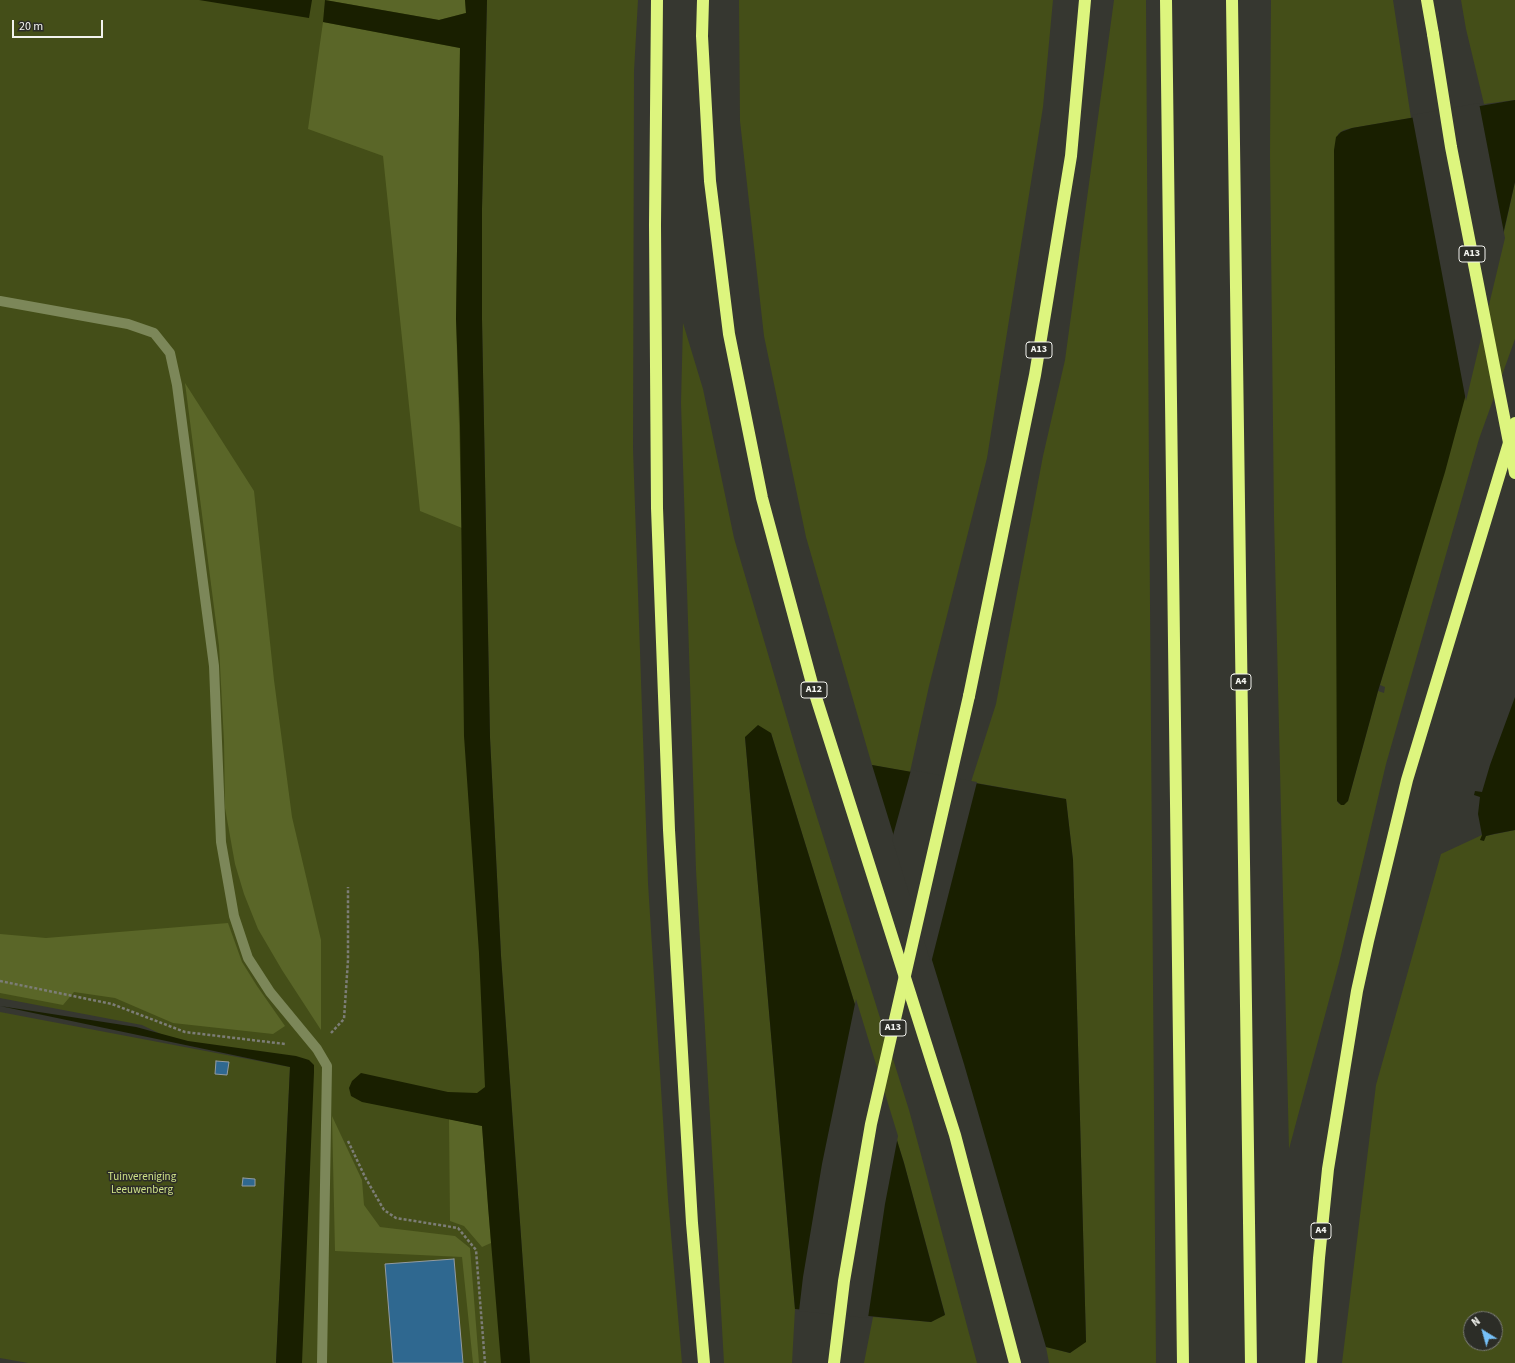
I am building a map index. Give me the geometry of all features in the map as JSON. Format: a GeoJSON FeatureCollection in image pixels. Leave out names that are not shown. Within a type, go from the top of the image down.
{"type":"FeatureCollection","features":[{"type":"Feature","properties":{"kind":"highway"},"geometry":{"type":"LineString","coordinates":[[657,0],[655,225],[657,508],[669,838],[692,1223],[704,1363]]}},
{"type":"Feature","properties":{"kind":"highway","name":"A12"},"geometry":{"type":"LineString","coordinates":[[703,0],[702,36],[711,189],[729,334],[762,498],[814,690],[955,1134],[1015,1363]]}},
{"type":"Feature","properties":{"kind":"highway","name":"A13"},"geometry":{"type":"LineString","coordinates":[[834,1363],[844,1281],[871,1124],[969,696],[1036,367],[1070,156],[1085,0]]}},
{"type":"Feature","properties":{"kind":"highway"},"geometry":{"type":"LineString","coordinates":[[1166,0],[1183,1363]]}},
{"type":"Feature","properties":{"kind":"highway","name":"A4"},"geometry":{"type":"LineString","coordinates":[[1232,0],[1251,1363]]}},
{"type":"Feature","properties":{"kind":"highway","name":"A13"},"geometry":{"type":"LineString","coordinates":[[1428,0],[1451,147],[1515,473]]}},
{"type":"Feature","properties":{"kind":"highway","name":"A4"},"geometry":{"type":"LineString","coordinates":[[1311,1363],[1328,1169],[1341,1083],[1357,990],[1366,948],[1408,780],[1515,423]]}},
{"type":"Feature","properties":{"kind":"lane"},"geometry":{"type":"LineString","coordinates":[[0,301],[128,324],[154,333],[170,353],[177,386],[214,666],[221,842],[234,916],[248,958],[270,992],[317,1048],[327,1066],[322,1363]]}},
{"type":"Feature","properties":{"kind":"path"},"geometry":{"type":"LineString","coordinates":[[0,981],[112,1004],[185,1032],[317,1048],[344,1019],[348,960],[348,887]]}},
{"type":"Feature","properties":{"kind":"path"},"geometry":{"type":"LineString","coordinates":[[346,1137],[365,1177],[384,1210],[396,1218],[458,1228],[476,1250],[485,1363]]}},
{"type":"Feature","properties":{"kind":"green space"},"geometry":{"type":"Polygon","coordinates":[[[0,0],[476,0],[473,393],[519,1363],[289,1363],[305,1067],[169,1038],[142,1025],[0,998],[0,0]]]}},
{"type":"Feature","properties":{"kind":"green space"},"geometry":{"type":"Polygon","coordinates":[[[325,0],[465,0],[466,13],[439,20],[325,0]]]}},
{"type":"Feature","properties":{"kind":"green space"},"geometry":{"type":"Polygon","coordinates":[[[487,0],[638,0],[634,71],[633,449],[648,883],[668,1199],[682,1363],[530,1363],[501,956],[490,738],[482,320],[482,208],[487,0]]]}},
{"type":"Feature","properties":{"kind":"green space"},"geometry":{"type":"Polygon","coordinates":[[[739,0],[1053,0],[1043,107],[987,458],[929,686],[910,772],[872,765],[806,537],[764,336],[740,121],[739,0]]]}},
{"type":"Feature","properties":{"kind":"green space"},"geometry":{"type":"Polygon","coordinates":[[[1114,0],[1146,0],[1156,1363],[1049,1363],[1046,1347],[1070,1353],[1086,1341],[1073,860],[1066,799],[971,782],[996,704],[1043,456],[1065,360],[1114,0]]]}},
{"type":"Feature","properties":{"kind":"green space"},"geometry":{"type":"Polygon","coordinates":[[[1271,0],[1393,0],[1411,118],[1352,128],[1344,130],[1338,134],[1337,801],[1339,804],[1348,801],[1378,691],[1384,693],[1385,687],[1380,685],[1412,578],[1500,250],[1515,182],[1515,339],[1479,439],[1386,764],[1339,963],[1289,1149],[1274,517],[1270,155],[1271,0]]]}},
{"type":"Feature","properties":{"kind":"green space"},"geometry":{"type":"Polygon","coordinates":[[[1461,0],[1515,0],[1515,100],[1484,104],[1466,29],[1461,0]]]}},
{"type":"Feature","properties":{"kind":"green space"},"geometry":{"type":"Polygon","coordinates":[[[323,22],[460,48],[456,319],[462,528],[420,511],[383,156],[308,129],[323,22]]]}},
{"type":"Feature","properties":{"kind":"green space"},"geometry":{"type":"Polygon","coordinates":[[[683,323],[703,389],[734,538],[800,763],[909,1110],[977,1363],[864,1363],[873,1317],[931,1322],[945,1314],[904,1163],[771,733],[745,737],[795,1309],[792,1363],[724,1363],[696,870],[681,403],[683,323]]]}},
{"type":"Feature","properties":{"kind":"green space"},"geometry":{"type":"Polygon","coordinates":[[[185,383],[254,491],[274,680],[292,817],[321,940],[321,1030],[282,970],[258,929],[244,894],[235,864],[225,808],[224,742],[219,646],[185,383]]]}},
{"type":"Feature","properties":{"kind":"green space"},"geometry":{"type":"Polygon","coordinates":[[[1515,830],[1515,1363],[1342,1363],[1376,1085],[1441,854],[1482,835],[1486,836],[1515,830]]]}},
{"type":"Feature","properties":{"kind":"green space"},"geometry":{"type":"Polygon","coordinates":[[[228,923],[242,962],[285,1026],[273,1034],[173,1023],[115,998],[74,992],[63,1005],[0,993],[0,934],[46,938],[228,923]]]}},
{"type":"Feature","properties":{"kind":"green space","name":"Tuinvereniging Leeuwenberg"},"geometry":{"type":"Polygon","coordinates":[[[0,1012],[290,1067],[276,1363],[28,1363],[0,1358],[0,1012]]]}},
{"type":"Feature","properties":{"kind":"green space"},"geometry":{"type":"Polygon","coordinates":[[[332,1116],[362,1180],[364,1205],[380,1227],[455,1236],[470,1248],[479,1363],[473,1363],[462,1257],[335,1251],[332,1116]]]}},
{"type":"Feature","properties":{"kind":"green space"},"geometry":{"type":"Polygon","coordinates":[[[449,1119],[482,1126],[491,1243],[482,1247],[464,1226],[450,1221],[449,1119]]]}},
{"type":"Feature","properties":{"kind":"shaded area"},"geometry":{"type":"Polygon","coordinates":[[[199,0],[312,0],[309,18],[199,0]]]}},
{"type":"Feature","properties":{"kind":"shaded area"},"geometry":{"type":"Polygon","coordinates":[[[325,0],[439,20],[466,13],[465,0],[487,0],[482,208],[482,320],[490,738],[501,956],[530,1363],[501,1363],[482,1126],[362,1102],[351,1096],[349,1088],[352,1081],[361,1073],[448,1092],[477,1093],[485,1087],[479,953],[464,736],[460,425],[456,319],[460,48],[323,22],[325,0]]]}},
{"type":"Feature","properties":{"kind":"shaded area"},"geometry":{"type":"Polygon","coordinates":[[[1515,100],[1515,182],[1469,383],[1445,472],[1378,691],[1348,801],[1344,805],[1341,805],[1337,801],[1334,150],[1336,137],[1341,132],[1352,128],[1515,100]]]}},
{"type":"Feature","properties":{"kind":"shaded area"},"geometry":{"type":"Polygon","coordinates":[[[1515,697],[1515,830],[1486,836],[1484,841],[1480,840],[1482,835],[1478,814],[1480,797],[1474,795],[1475,791],[1482,792],[1490,765],[1515,697]]]}},
{"type":"Feature","properties":{"kind":"shaded area"},"geometry":{"type":"Polygon","coordinates":[[[758,725],[771,733],[904,1163],[945,1315],[931,1322],[795,1309],[745,737],[758,725]]]}},
{"type":"Feature","properties":{"kind":"shaded area"},"geometry":{"type":"Polygon","coordinates":[[[872,765],[1066,799],[1073,860],[1086,1342],[1070,1353],[1046,1347],[964,1064],[872,765]]]}},
{"type":"Feature","properties":{"kind":"shaded area"},"geometry":{"type":"Polygon","coordinates":[[[0,1006],[136,1027],[188,1041],[296,1056],[309,1060],[314,1065],[302,1363],[276,1363],[290,1067],[0,1006]]]}},
{"type":"Feature","properties":{"kind":"pier"},"geometry":{"type":"Polygon","coordinates":[[[1479,103],[1505,238],[1466,401],[1412,115],[1479,103]]]}},
{"type":"Feature","properties":{"kind":"pier"},"geometry":{"type":"Polygon","coordinates":[[[911,770],[977,782],[931,963],[892,839],[911,770]]]}},
{"type":"Feature","properties":{"kind":"pier"},"geometry":{"type":"Polygon","coordinates":[[[856,999],[898,1136],[885,1204],[868,1318],[799,1311],[803,1277],[822,1164],[856,999]]]}},
{"type":"Feature","properties":{"kind":"building"},"geometry":{"type":"Polygon","coordinates":[[[216,1061],[229,1062],[227,1075],[215,1074],[216,1061]]]}},
{"type":"Feature","properties":{"kind":"building"},"geometry":{"type":"Polygon","coordinates":[[[243,1178],[255,1179],[255,1186],[242,1186],[243,1178]]]}},
{"type":"Feature","properties":{"kind":"building"},"geometry":{"type":"Polygon","coordinates":[[[454,1259],[463,1363],[393,1363],[385,1264],[454,1259]]]}}]}
